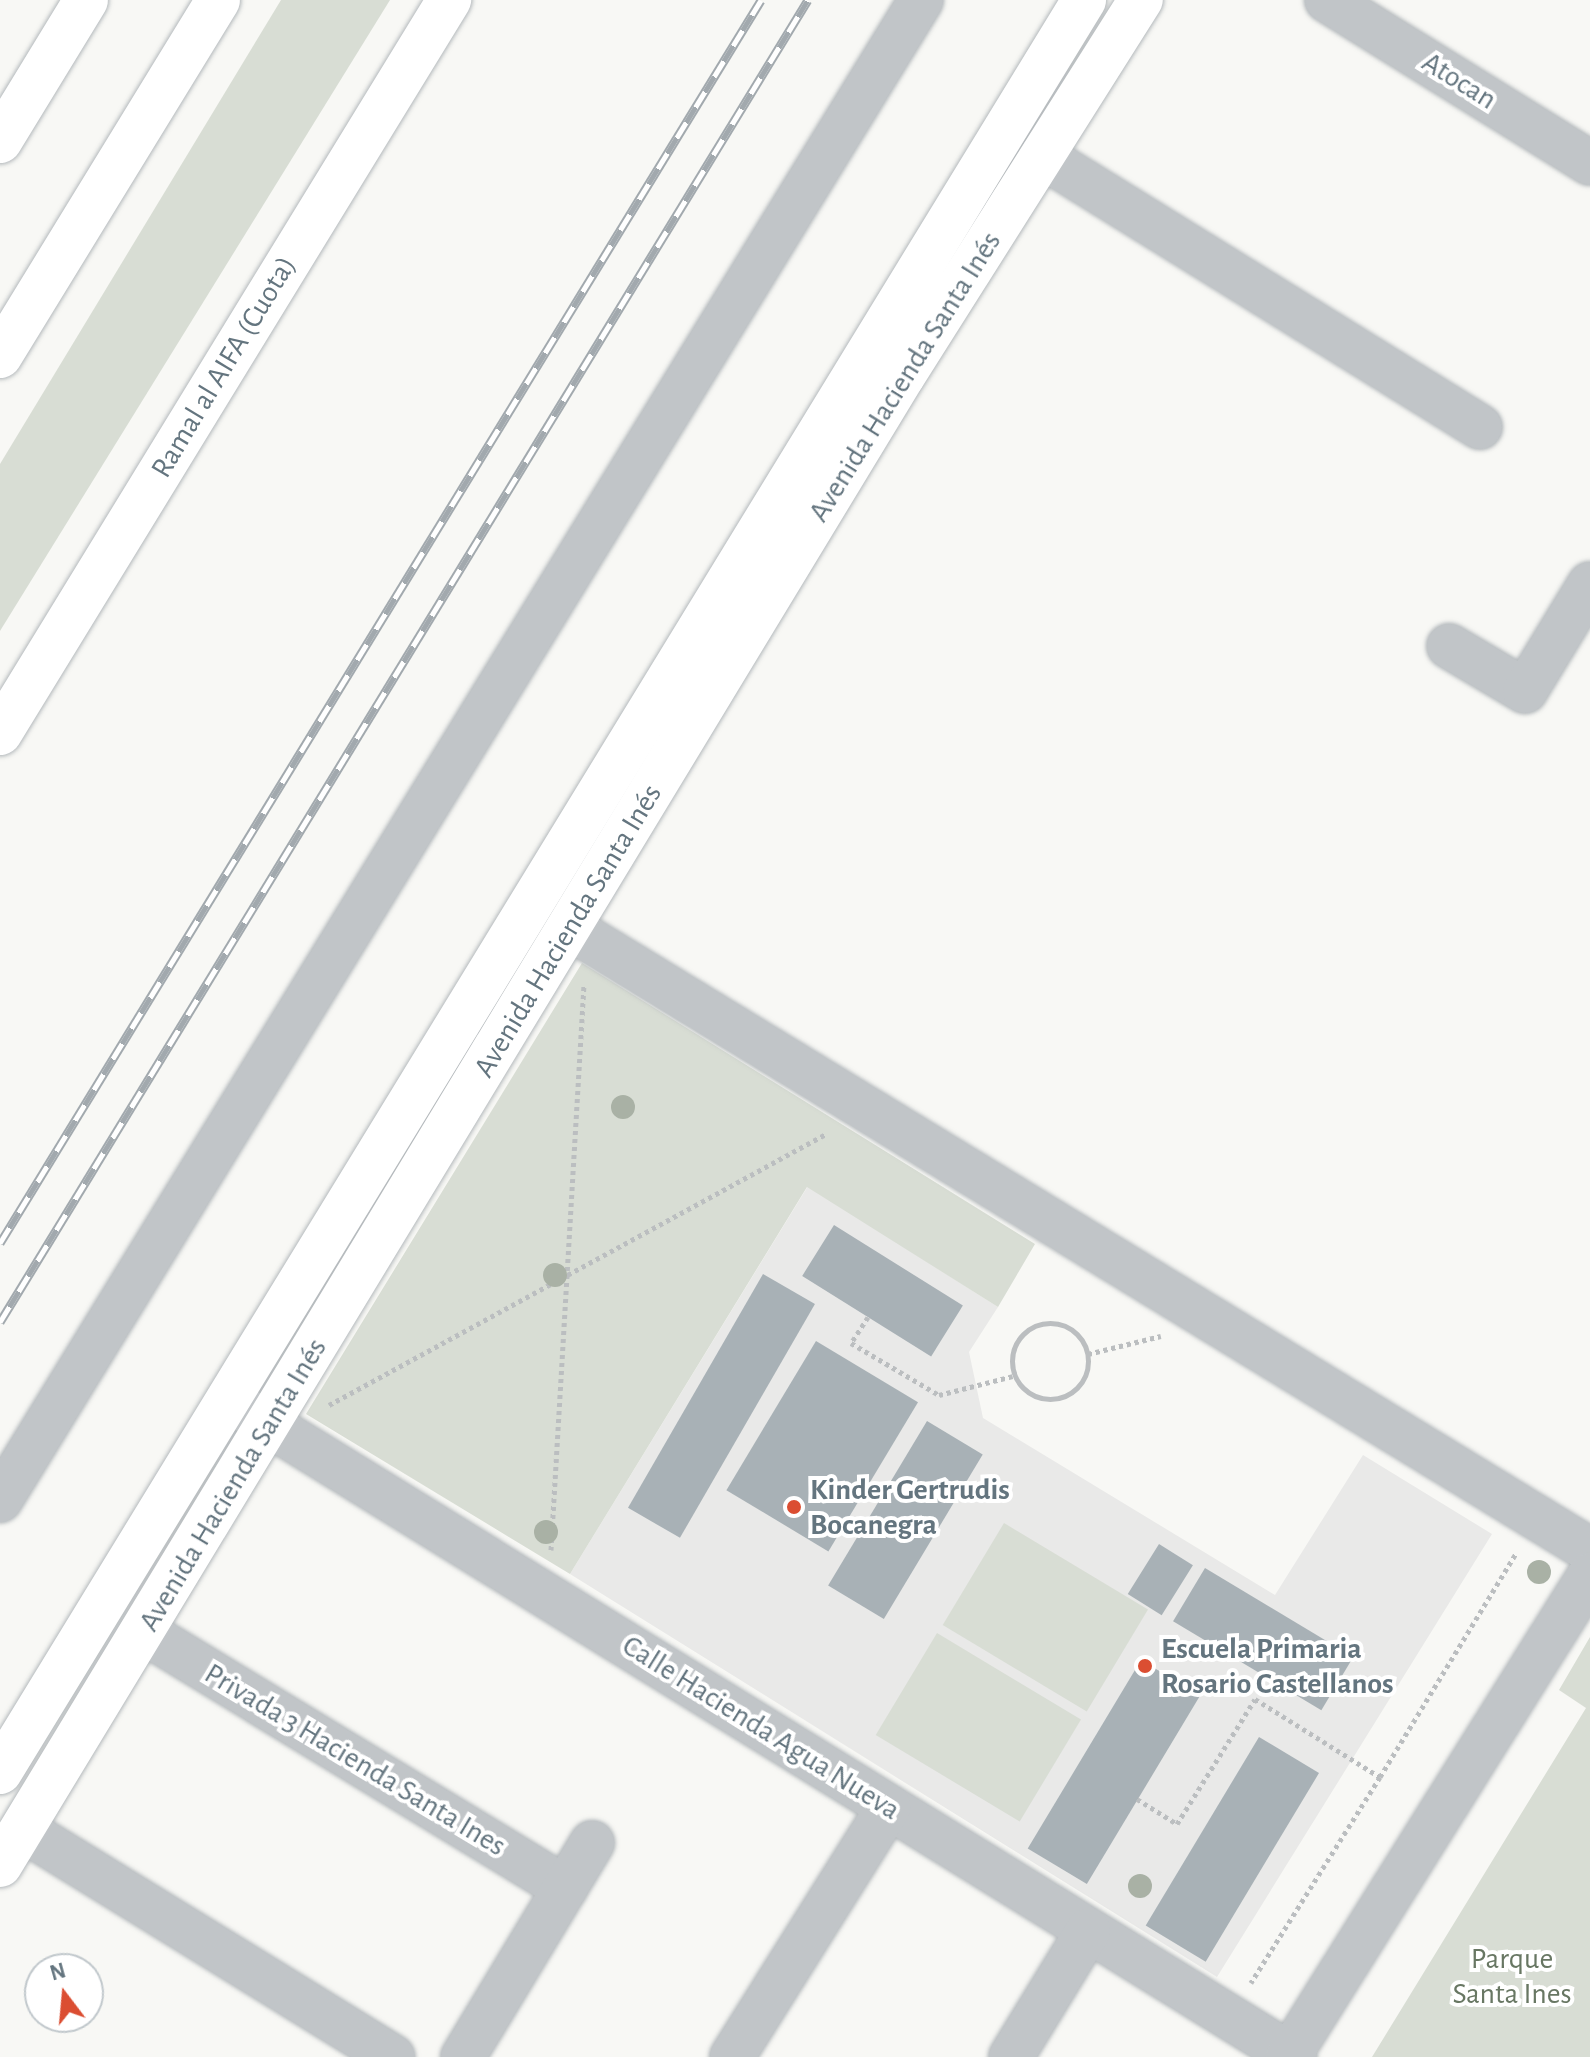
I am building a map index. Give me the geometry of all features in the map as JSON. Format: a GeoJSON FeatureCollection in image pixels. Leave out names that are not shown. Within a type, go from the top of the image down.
{"type":"FeatureCollection","features":[{"type":"Feature","properties":{"kind":"main road"},"geometry":{"type":"LineString","coordinates":[[0,141],[86,0]]}},
{"type":"Feature","properties":{"kind":"main road"},"geometry":{"type":"LineString","coordinates":[[0,356],[218,0]]}},
{"type":"Feature","properties":{"kind":"main road","name":"Ramal al AIFA (Cuota)"},"geometry":{"type":"LineString","coordinates":[[0,733],[449,0]]}},
{"type":"Feature","properties":{"kind":"main road","name":"Avenida Hacienda Santa Inés"},"geometry":{"type":"LineString","coordinates":[[0,1772],[1084,0]]}},
{"type":"Feature","properties":{"kind":"main road","name":"Avenida Hacienda Santa Inés"},"geometry":{"type":"LineString","coordinates":[[11,1847],[1042,156],[1141,0]]}},
{"type":"Feature","properties":{"kind":"main road"},"geometry":{"type":"LineString","coordinates":[[0,723],[29,686]]}},
{"type":"Feature","properties":{"kind":"street"},"geometry":{"type":"LineString","coordinates":[[0,1500],[921,0]]}},
{"type":"Feature","properties":{"kind":"street","name":"Atocan"},"geometry":{"type":"LineString","coordinates":[[1327,0],[1590,163]]}},
{"type":"Feature","properties":{"kind":"street"},"geometry":{"type":"LineString","coordinates":[[1042,156],[1480,427]]}},
{"type":"Feature","properties":{"kind":"street"},"geometry":{"type":"LineString","coordinates":[[1449,646],[1525,691],[1590,584]]}},
{"type":"Feature","properties":{"kind":"street"},"geometry":{"type":"LineString","coordinates":[[570,928],[1590,1550]]}},
{"type":"Feature","properties":{"kind":"street","name":"Calle Hacienda Agua Nueva"},"geometry":{"type":"LineString","coordinates":[[228,1399],[1290,2056]]}},
{"type":"Feature","properties":{"kind":"street"},"geometry":{"type":"LineString","coordinates":[[1290,2056],[1590,1575]]}},
{"type":"Feature","properties":{"kind":"street","name":"Privada 3 Hacienda Santa Ines"},"geometry":{"type":"LineString","coordinates":[[144,1632],[565,1888]]}},
{"type":"Feature","properties":{"kind":"street"},"geometry":{"type":"LineString","coordinates":[[732,2057],[889,1807]]}},
{"type":"Feature","properties":{"kind":"street"},"geometry":{"type":"LineString","coordinates":[[463,2057],[592,1843]]}},
{"type":"Feature","properties":{"kind":"street"},"geometry":{"type":"LineString","coordinates":[[11,1847],[392,2057]]}},
{"type":"Feature","properties":{"kind":"street"},"geometry":{"type":"LineString","coordinates":[[1011,2057],[1088,1931]]}},
{"type":"Feature","properties":{"kind":"path"},"geometry":{"type":"LineString","coordinates":[[538,1547],[551,1555],[585,973],[576,987]]}},
{"type":"Feature","properties":{"kind":"path"},"geometry":{"type":"LineString","coordinates":[[868,1317],[851,1343],[939,1395],[1013,1376]]}},
{"type":"Feature","properties":{"kind":"path"},"geometry":{"type":"LineString","coordinates":[[1052,1322],[1075,1332],[1088,1354],[1084,1379],[1054,1400],[1030,1394],[1013,1376],[1018,1339],[1039,1324],[1052,1322]]}},
{"type":"Feature","properties":{"kind":"path"},"geometry":{"type":"LineString","coordinates":[[1088,1354],[1171,1334],[1158,1326]]}},
{"type":"Feature","properties":{"kind":"path"},"geometry":{"type":"LineString","coordinates":[[315,1412],[324,1399]]}},
{"type":"Feature","properties":{"kind":"path"},"geometry":{"type":"LineString","coordinates":[[1229,2017],[1522,1543]]}},
{"type":"Feature","properties":{"kind":"path"},"geometry":{"type":"LineString","coordinates":[[1137,1799],[1177,1824],[1255,1699],[1380,1777]]}},
{"type":"Feature","properties":{"kind":"shaded area"},"geometry":{"type":"Polygon","coordinates":[[[808,1186],[998,1307],[969,1352],[983,1418],[1275,1595],[1363,1455],[1492,1534],[1217,1977],[570,1574],[808,1186]]]}},
{"type":"Feature","properties":{"kind":"green space"},"geometry":{"type":"Polygon","coordinates":[[[281,0],[390,0],[0,631],[0,464],[281,0]]]}},
{"type":"Feature","properties":{"kind":"green space"},"geometry":{"type":"Polygon","coordinates":[[[582,963],[1035,1244],[998,1307],[807,1187],[570,1574],[306,1414],[582,963]]]}},
{"type":"Feature","properties":{"kind":"green space"},"geometry":{"type":"Polygon","coordinates":[[[1004,1523],[1148,1610],[1087,1712],[943,1625],[1004,1523]]]}},
{"type":"Feature","properties":{"kind":"green space"},"geometry":{"type":"Polygon","coordinates":[[[937,1633],[1081,1720],[1020,1822],[876,1735],[937,1633]]]}},
{"type":"Feature","properties":{"kind":"green space","name":"Parque Santa Ines"},"geometry":{"type":"Polygon","coordinates":[[[1590,1637],[1590,2057],[1372,2057],[1586,1708],[1559,1690],[1590,1637]]]}},
{"type":"Feature","properties":{"kind":"building"},"geometry":{"type":"Polygon","coordinates":[[[834,1225],[963,1306],[931,1356],[802,1276],[834,1225]]]}},
{"type":"Feature","properties":{"kind":"building"},"geometry":{"type":"Polygon","coordinates":[[[763,1274],[815,1304],[680,1538],[628,1508],[763,1274]]]}},
{"type":"Feature","properties":{"kind":"building"},"geometry":{"type":"Polygon","coordinates":[[[816,1341],[918,1402],[828,1551],[726,1490],[816,1341]]]}},
{"type":"Feature","properties":{"kind":"building"},"geometry":{"type":"Polygon","coordinates":[[[927,1421],[983,1454],[884,1619],[828,1586],[927,1421]]]}},
{"type":"Feature","properties":{"kind":"building"},"geometry":{"type":"Polygon","coordinates":[[[1159,1544],[1193,1565],[1162,1615],[1128,1594],[1159,1544]]]}},
{"type":"Feature","properties":{"kind":"building"},"geometry":{"type":"Polygon","coordinates":[[[1205,1568],[1353,1657],[1321,1710],[1173,1621],[1205,1568]]]}},
{"type":"Feature","properties":{"kind":"building"},"geometry":{"type":"Polygon","coordinates":[[[1141,1660],[1200,1696],[1087,1884],[1028,1849],[1141,1660]]]}},
{"type":"Feature","properties":{"kind":"building"},"geometry":{"type":"Polygon","coordinates":[[[1259,1737],[1319,1773],[1206,1962],[1146,1926],[1259,1737]]]}},
{"type":"Feature","properties":{"kind":"railway"},"geometry":{"type":"LineString","coordinates":[[0,1243],[761,0]]}},
{"type":"Feature","properties":{"kind":"railway"},"geometry":{"type":"LineString","coordinates":[[0,1322],[808,0]]}},
{"type":"Feature","properties":{"kind":"place","name":"Kinder Gertrudis Bocanegra"},"geometry":{"type":"Point","coordinates":[794,1507]}},
{"type":"Feature","properties":{"kind":"place","name":"Escuela Primaria Rosario Castellanos"},"geometry":{"type":"Point","coordinates":[1145,1666]}}]}
